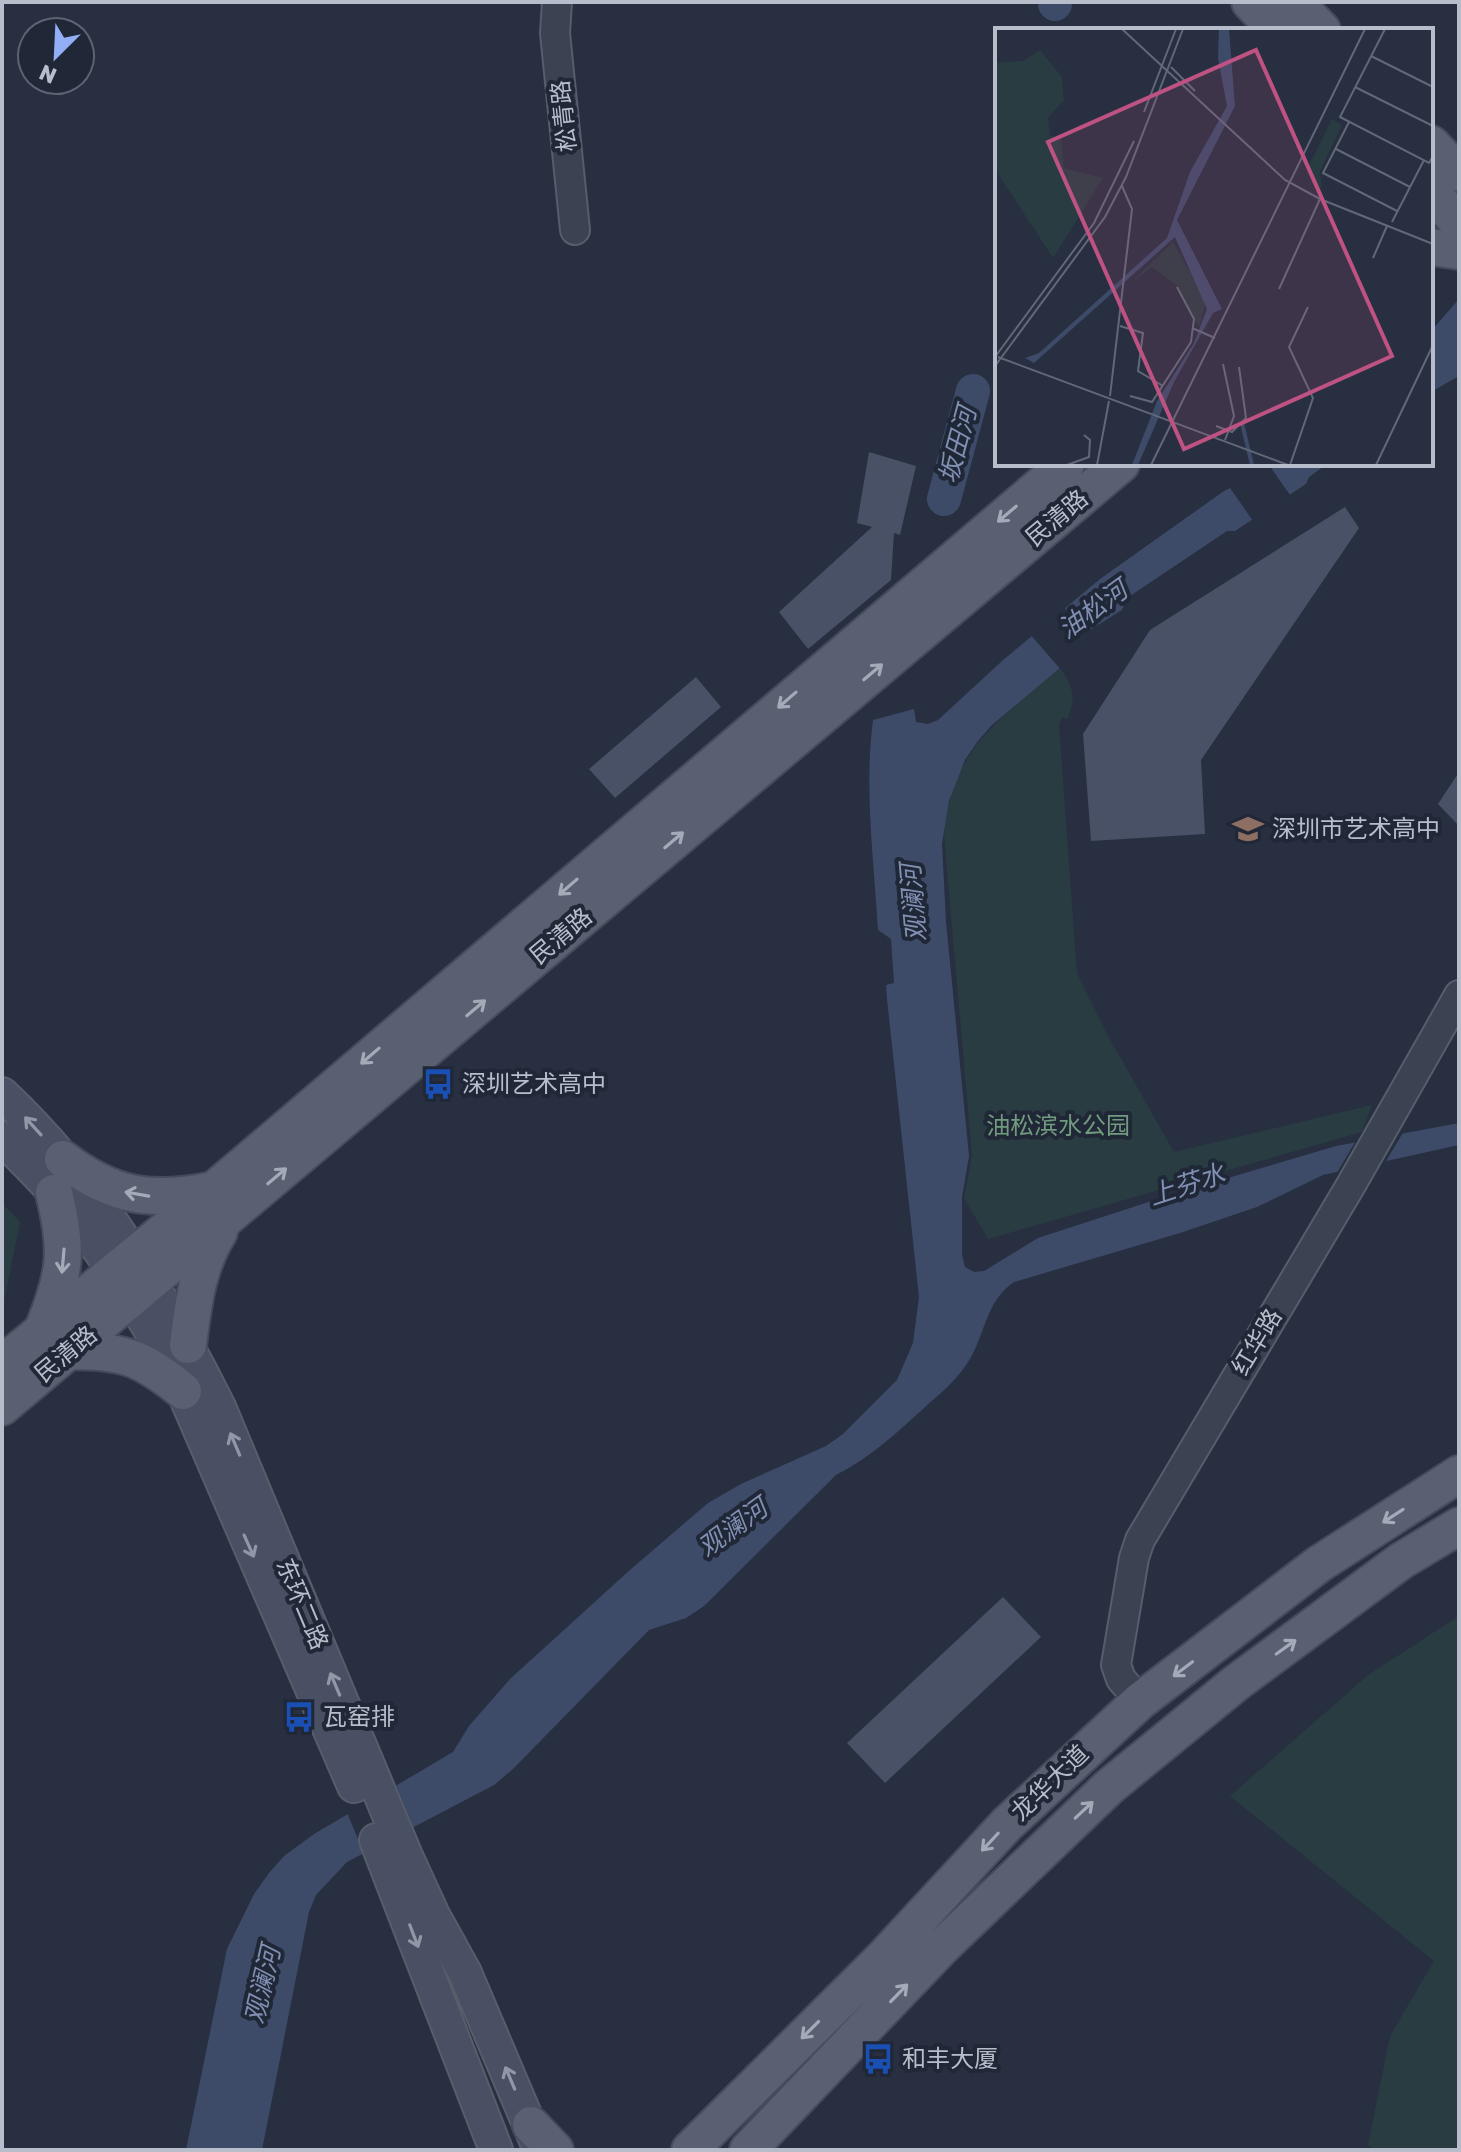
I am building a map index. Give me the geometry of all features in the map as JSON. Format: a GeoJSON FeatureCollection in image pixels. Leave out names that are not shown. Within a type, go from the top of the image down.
{"type":"FeatureCollection","features":[{"type":"Feature","properties":{"kind":"main road"},"geometry":{"type":"LineString","coordinates":[[1250,2],[1275,28]]}},
{"type":"Feature","properties":{"kind":"main road"},"geometry":{"type":"LineString","coordinates":[[1295,2],[1320,28]]}},
{"type":"Feature","properties":{"kind":"main road"},"geometry":{"type":"LineString","coordinates":[[1433,247],[1459,251]]}},
{"type":"Feature","properties":{"kind":"main road","name":"民清路"},"geometry":{"type":"LineString","coordinates":[[221,1204],[1064,466]]}},
{"type":"Feature","properties":{"kind":"main road","name":"民清路"},"geometry":{"type":"LineString","coordinates":[[2,1407],[57,1340],[1119,466]]}},
{"type":"Feature","properties":{"kind":"main road","name":"东环二路"},"geometry":{"type":"LineString","coordinates":[[2,1094],[58,1176],[76,1217],[133,1277],[188,1345],[225,1420],[396,1860],[496,2150]]}},
{"type":"Feature","properties":{"kind":"main road","name":"东环二路"},"geometry":{"type":"LineString","coordinates":[[2,1138],[58,1176]]}},
{"type":"Feature","properties":{"kind":"main road"},"geometry":{"type":"LineString","coordinates":[[183,1391],[146,1363],[125,1355],[57,1340],[57,1295],[64,1267],[58,1176],[84,1175],[106,1187],[135,1194],[221,1204],[194,1298],[188,1345]]}},
{"type":"Feature","properties":{"kind":"main road","name":"东环二路"},"geometry":{"type":"LineString","coordinates":[[133,1277],[155,1335],[355,1760]]}},
{"type":"Feature","properties":{"kind":"main road","name":"民清路"},"geometry":{"type":"LineString","coordinates":[[2,1364],[57,1340]]}},
{"type":"Feature","properties":{"kind":"main road","name":"龙华大道"},"geometry":{"type":"LineString","coordinates":[[690,2150],[883,1958],[1007,1824],[1140,1701],[1319,1564],[1459,1474]]}},
{"type":"Feature","properties":{"kind":"main road","name":"龙华大道"},"geometry":{"type":"LineString","coordinates":[[748,2150],[942,1947],[1109,1787],[1236,1683],[1401,1561],[1459,1526]]}},
{"type":"Feature","properties":{"kind":"main road","name":"东环二路"},"geometry":{"type":"LineString","coordinates":[[396,1860],[433,1915],[465,1973],[542,2142]]}},
{"type":"Feature","properties":{"kind":"street","name":"松青路"},"geometry":{"type":"LineString","coordinates":[[557,2],[555,33],[575,230]]}},
{"type":"Feature","properties":{"kind":"street","name":"红华路"},"geometry":{"type":"LineString","coordinates":[[1140,1701],[1121,1679],[1116,1665],[1134,1558],[1140,1540],[1394,1113],[1459,995]]}},
{"type":"Feature","properties":{"kind":"green space","name":"油松滨水公园"},"geometry":{"type":"Polygon","coordinates":[[[1060,668],[1071,686],[1073,699],[1067,719],[1062,717],[1059,725],[1077,973],[1107,1034],[1174,1152],[1372,1105],[1362,1132],[988,1239],[964,1198],[972,1155],[944,836],[957,780],[981,739],[1060,668]]]}},
{"type":"Feature","properties":{"kind":"green space"},"geometry":{"type":"Polygon","coordinates":[[[2,1203],[20,1222],[2,1311],[2,1203]]]}},
{"type":"Feature","properties":{"kind":"green space"},"geometry":{"type":"Polygon","coordinates":[[[1459,1616],[1459,2150],[1376,2150],[1368,2145],[1390,2036],[1434,1961],[1230,1796],[1368,1675],[1459,1616]]]}},
{"type":"Feature","properties":{"kind":"water"},"geometry":{"type":"Polygon","coordinates":[[[1459,299],[1459,376],[1433,391],[1433,329],[1459,299]]]}},
{"type":"Feature","properties":{"kind":"water"},"geometry":{"type":"Polygon","coordinates":[[[1277,466],[1324,466],[1309,477],[1306,484],[1235,531],[1227,531],[1127,598],[1122,610],[1085,633],[1060,668],[992,725],[978,741],[965,760],[949,801],[942,844],[946,922],[969,1156],[962,1197],[962,1255],[965,1267],[974,1272],[984,1271],[1038,1238],[1336,1146],[1459,1123],[1459,1145],[1323,1175],[1257,1207],[1014,1282],[997,1299],[973,1354],[952,1383],[882,1445],[836,1475],[704,1606],[686,1618],[649,1630],[494,1785],[347,1862],[316,1895],[309,1912],[262,2150],[186,2150],[227,1949],[254,1894],[284,1856],[314,1834],[453,1752],[469,1726],[510,1679],[708,1503],[741,1484],[826,1446],[843,1434],[897,1380],[913,1343],[919,1297],[887,999],[886,985],[894,983],[891,939],[878,930],[870,799],[873,720],[914,709],[916,722],[928,724],[938,720],[1002,661],[1100,579],[1224,491],[1277,466]]]}},
{"type":"Feature","properties":{"kind":"pier"},"geometry":{"type":"Polygon","coordinates":[[[1270,466],[1290,495],[1253,521],[1228,485],[1270,466]]]}},
{"type":"Feature","properties":{"kind":"pier"},"geometry":{"type":"Polygon","coordinates":[[[1062,605],[1088,636],[1062,671],[1029,633],[1062,605]]]}},
{"type":"Feature","properties":{"kind":"pier"},"geometry":{"type":"Polygon","coordinates":[[[1404,1131],[1383,1166],[1335,1176],[1357,1139],[1404,1131]]]}},
{"type":"Feature","properties":{"kind":"pier"},"geometry":{"type":"Polygon","coordinates":[[[395,1782],[415,1831],[365,1856],[346,1810],[395,1782]]]}},
{"type":"Feature","properties":{"kind":"building"},"geometry":{"type":"Polygon","coordinates":[[[869,452],[916,466],[900,535],[894,533],[891,580],[808,649],[779,612],[872,527],[857,523],[869,452]]]}},
{"type":"Feature","properties":{"kind":"building"},"geometry":{"type":"Polygon","coordinates":[[[1345,507],[1359,528],[1201,760],[1205,834],[1091,841],[1083,734],[1150,630],[1345,507]]]}},
{"type":"Feature","properties":{"kind":"building"},"geometry":{"type":"Polygon","coordinates":[[[696,677],[721,707],[615,798],[589,769],[696,677]]]}},
{"type":"Feature","properties":{"kind":"building"},"geometry":{"type":"Polygon","coordinates":[[[1459,772],[1459,826],[1438,804],[1459,772]]]}},
{"type":"Feature","properties":{"kind":"building"},"geometry":{"type":"Polygon","coordinates":[[[1003,1597],[1041,1637],[885,1783],[847,1743],[1003,1597]]]}},
{"type":"Feature","properties":{"kind":"waterway","name":"坂田河"},"geometry":{"type":"LineString","coordinates":[[944,499],[973,391]]}},
{"type":"Feature","properties":{"kind":"place","name":"深圳市艺术高中"},"geometry":{"type":"Point","coordinates":[1248,829]}},
{"type":"Feature","properties":{"kind":"place","name":"深圳艺术高中"},"geometry":{"type":"Point","coordinates":[438,1084]}},
{"type":"Feature","properties":{"kind":"place","name":"瓦窑排"},"geometry":{"type":"Point","coordinates":[299,1717]}},
{"type":"Feature","properties":{"kind":"place","name":"和丰大厦"},"geometry":{"type":"Point","coordinates":[878,2059]}},
{"type":"Feature","properties":{"kind":"water label","name":"油松河"},"geometry":{"type":"Point","coordinates":[1093,610]}},
{"type":"Feature","properties":{"kind":"water label","name":"观澜河"},"geometry":{"type":"Point","coordinates":[914,903]}},
{"type":"Feature","properties":{"kind":"water label","name":"上芬水"},"geometry":{"type":"Point","coordinates":[1187,1185]}},
{"type":"Feature","properties":{"kind":"water label","name":"观澜河"},"geometry":{"type":"Point","coordinates":[733,1528]}},
{"type":"Feature","properties":{"kind":"water label","name":"观澜河"},"geometry":{"type":"Point","coordinates":[263,1985]}}]}
